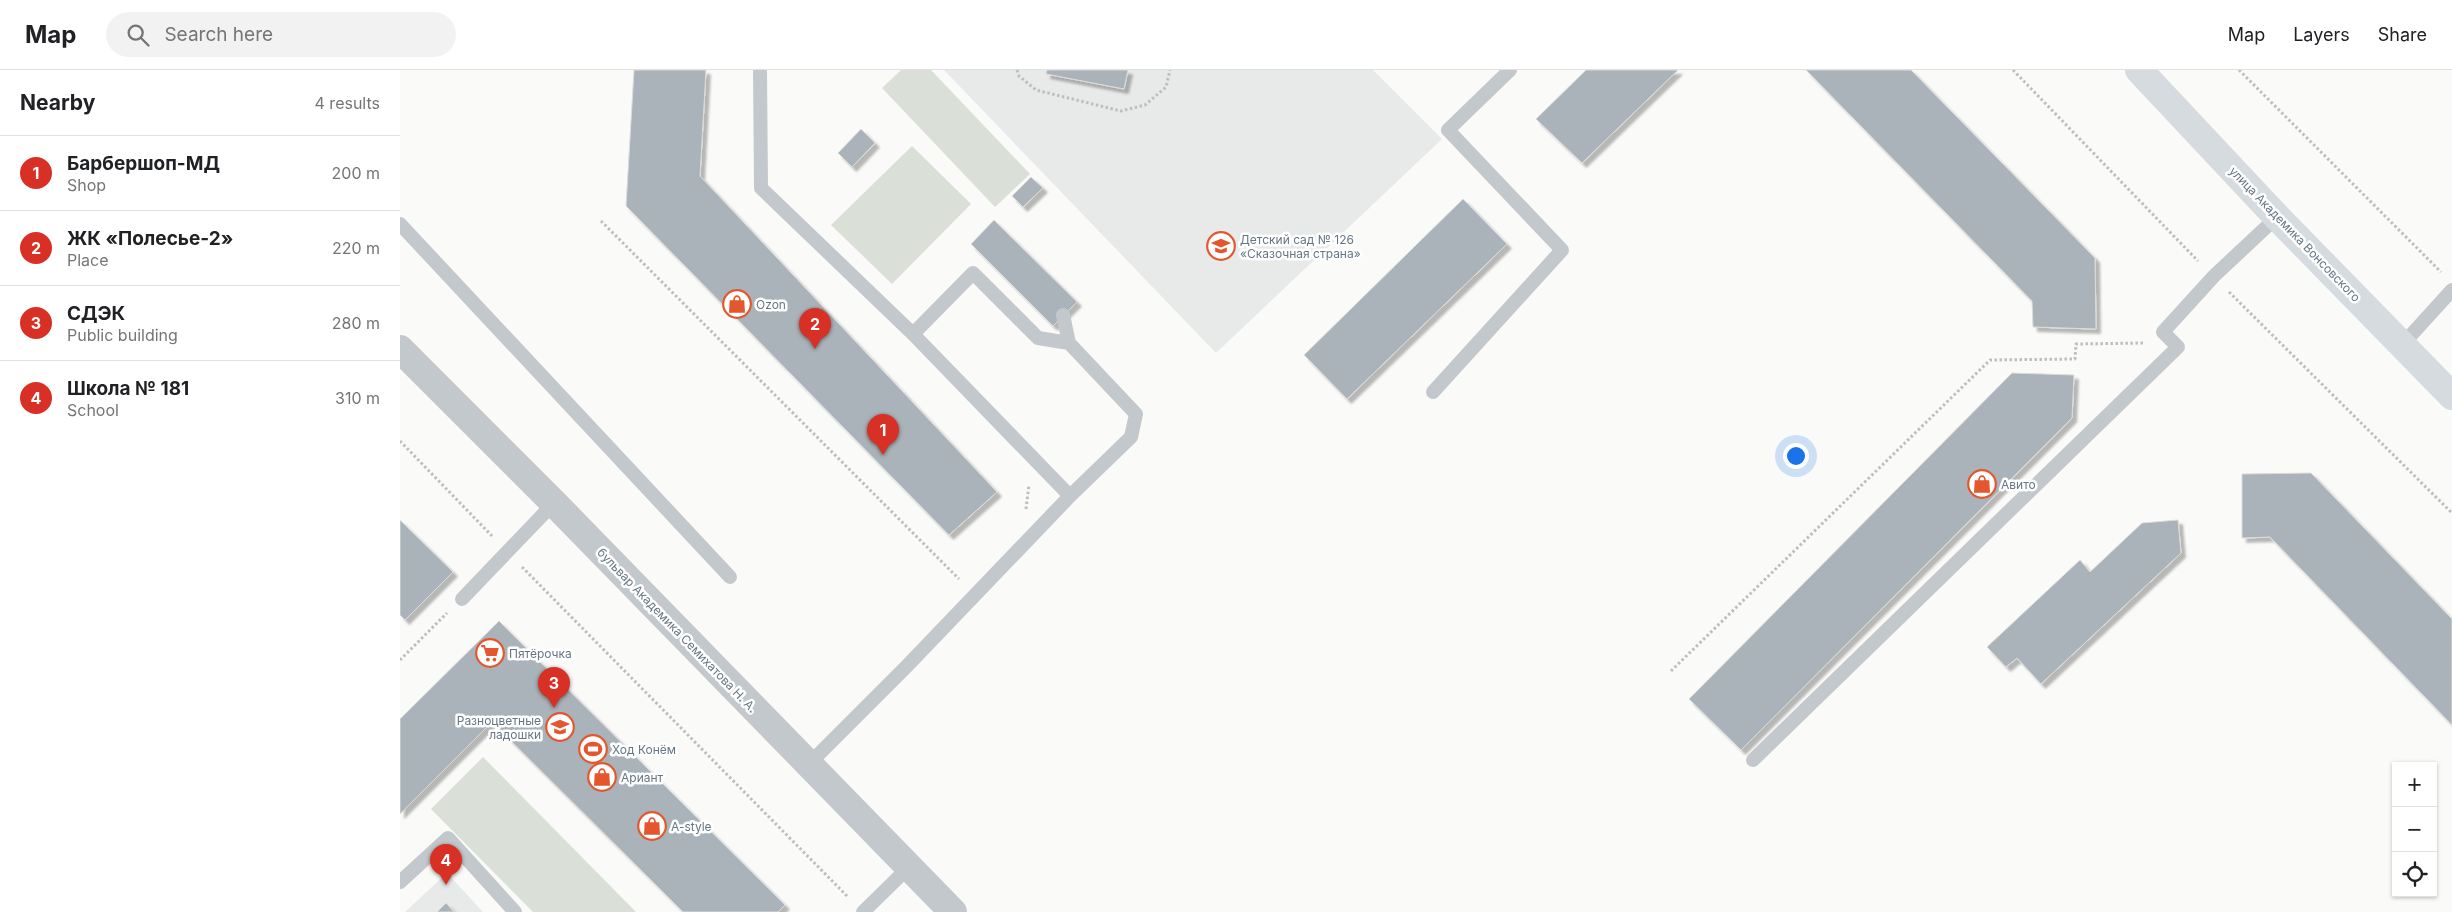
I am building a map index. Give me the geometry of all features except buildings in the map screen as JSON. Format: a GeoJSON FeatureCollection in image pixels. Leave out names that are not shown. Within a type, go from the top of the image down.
{"type":"FeatureCollection","features":[{"type":"Feature","properties":{"kind":"street","name":"улица Академика Вонсовского"},"geometry":{"type":"LineString","coordinates":[[2139,70],[2277,217],[2452,396]]}},
{"type":"Feature","properties":{"kind":"street","name":"бульвар Академика Семихатова Н. А."},"geometry":{"type":"LineString","coordinates":[[400,349],[554,503],[953,912]]}},
{"type":"Feature","properties":{"kind":"lane"},"geometry":{"type":"LineString","coordinates":[[760,70],[761,188],[912,334],[1070,496]]}},
{"type":"Feature","properties":{"kind":"lane"},"geometry":{"type":"LineString","coordinates":[[1433,392],[1562,250],[1448,130],[1510,70]]}},
{"type":"Feature","properties":{"kind":"lane"},"geometry":{"type":"LineString","coordinates":[[1752,760],[2178,347],[2163,332],[2214,276],[2277,217]]}},
{"type":"Feature","properties":{"kind":"lane"},"geometry":{"type":"LineString","coordinates":[[400,224],[730,577]]}},
{"type":"Feature","properties":{"kind":"lane"},"geometry":{"type":"LineString","coordinates":[[912,334],[973,273],[1038,338],[1069,343]]}},
{"type":"Feature","properties":{"kind":"lane"},"geometry":{"type":"LineString","coordinates":[[2402,345],[2452,290]]}},
{"type":"Feature","properties":{"kind":"lane"},"geometry":{"type":"LineString","coordinates":[[808,765],[976,596],[1070,496],[1131,437],[1136,414],[1069,343],[1063,315]]}},
{"type":"Feature","properties":{"kind":"lane"},"geometry":{"type":"LineString","coordinates":[[462,599],[554,503]]}},
{"type":"Feature","properties":{"kind":"lane"},"geometry":{"type":"LineString","coordinates":[[400,882],[448,838],[515,912]]}},
{"type":"Feature","properties":{"kind":"lane"},"geometry":{"type":"LineString","coordinates":[[863,912],[908,868]]}},
{"type":"Feature","properties":{"kind":"path"},"geometry":{"type":"LineString","coordinates":[[1017,70],[1019,76],[1036,90],[1121,110],[1145,106],[1166,87],[1170,70]]}},
{"type":"Feature","properties":{"kind":"path"},"geometry":{"type":"LineString","coordinates":[[2239,70],[2445,276]]}},
{"type":"Feature","properties":{"kind":"path"},"geometry":{"type":"LineString","coordinates":[[601,221],[976,596]]}},
{"type":"Feature","properties":{"kind":"path"},"geometry":{"type":"LineString","coordinates":[[1671,671],[1990,360],[2075,359],[2076,344],[2152,343],[2163,332]]}},
{"type":"Feature","properties":{"kind":"path"},"geometry":{"type":"LineString","coordinates":[[400,441],[848,898]]}},
{"type":"Feature","properties":{"kind":"path"},"geometry":{"type":"LineString","coordinates":[[1026,511],[1030,478]]}},
{"type":"Feature","properties":{"kind":"path"},"geometry":{"type":"LineString","coordinates":[[400,660],[462,599]]}},
{"type":"Feature","properties":{"kind":"shaded area"},"geometry":{"type":"Polygon","coordinates":[[[901,70],[931,70],[1030,174],[995,207],[882,88],[901,70]]]}},
{"type":"Feature","properties":{"kind":"shaded area","name":"Детский сад № 126 «Сказочная страна»"},"geometry":{"type":"Polygon","coordinates":[[[944,70],[1373,70],[1442,139],[1216,353],[944,70]]]}},
{"type":"Feature","properties":{"kind":"shaded area"},"geometry":{"type":"Polygon","coordinates":[[[912,146],[971,204],[892,284],[831,225],[912,146]]]}},
{"type":"Feature","properties":{"kind":"shaded area"},"geometry":{"type":"Polygon","coordinates":[[[483,757],[636,912],[533,912],[431,809],[483,757]]]}},
{"type":"Feature","properties":{"kind":"shaded area"},"geometry":{"type":"Polygon","coordinates":[[[447,873],[483,912],[405,912],[447,873]]]}},
{"type":"Feature","properties":{"kind":"place","name":"Детский сад № 126 «Сказочная страна»"},"geometry":{"type":"Point","coordinates":[1221,246]}},
{"type":"Feature","properties":{"kind":"place","name":"Ozon"},"geometry":{"type":"Point","coordinates":[737,304]}},
{"type":"Feature","properties":{"kind":"place","name":"ЖК «Полесье-2»"},"geometry":{"type":"Point","coordinates":[815,349]}},
{"type":"Feature","properties":{"kind":"place","name":"Барбершоп-МД"},"geometry":{"type":"Point","coordinates":[883,455]}},
{"type":"Feature","properties":{"kind":"place","name":"Авито"},"geometry":{"type":"Point","coordinates":[1982,484]}},
{"type":"Feature","properties":{"kind":"place","name":"Пятёрочка"},"geometry":{"type":"Point","coordinates":[490,653]}},
{"type":"Feature","properties":{"kind":"place","name":"СДЭК"},"geometry":{"type":"Point","coordinates":[554,708]}},
{"type":"Feature","properties":{"kind":"place","name":"Разноцветные ладошки"},"geometry":{"type":"Point","coordinates":[560,727]}},
{"type":"Feature","properties":{"kind":"place","name":"Ход Конём"},"geometry":{"type":"Point","coordinates":[593,749]}},
{"type":"Feature","properties":{"kind":"place","name":"Ариант"},"geometry":{"type":"Point","coordinates":[602,777]}},
{"type":"Feature","properties":{"kind":"place","name":"A-style"},"geometry":{"type":"Point","coordinates":[652,826]}},
{"type":"Feature","properties":{"kind":"place","name":"Школа № 181"},"geometry":{"type":"Point","coordinates":[446,885]}}]}
